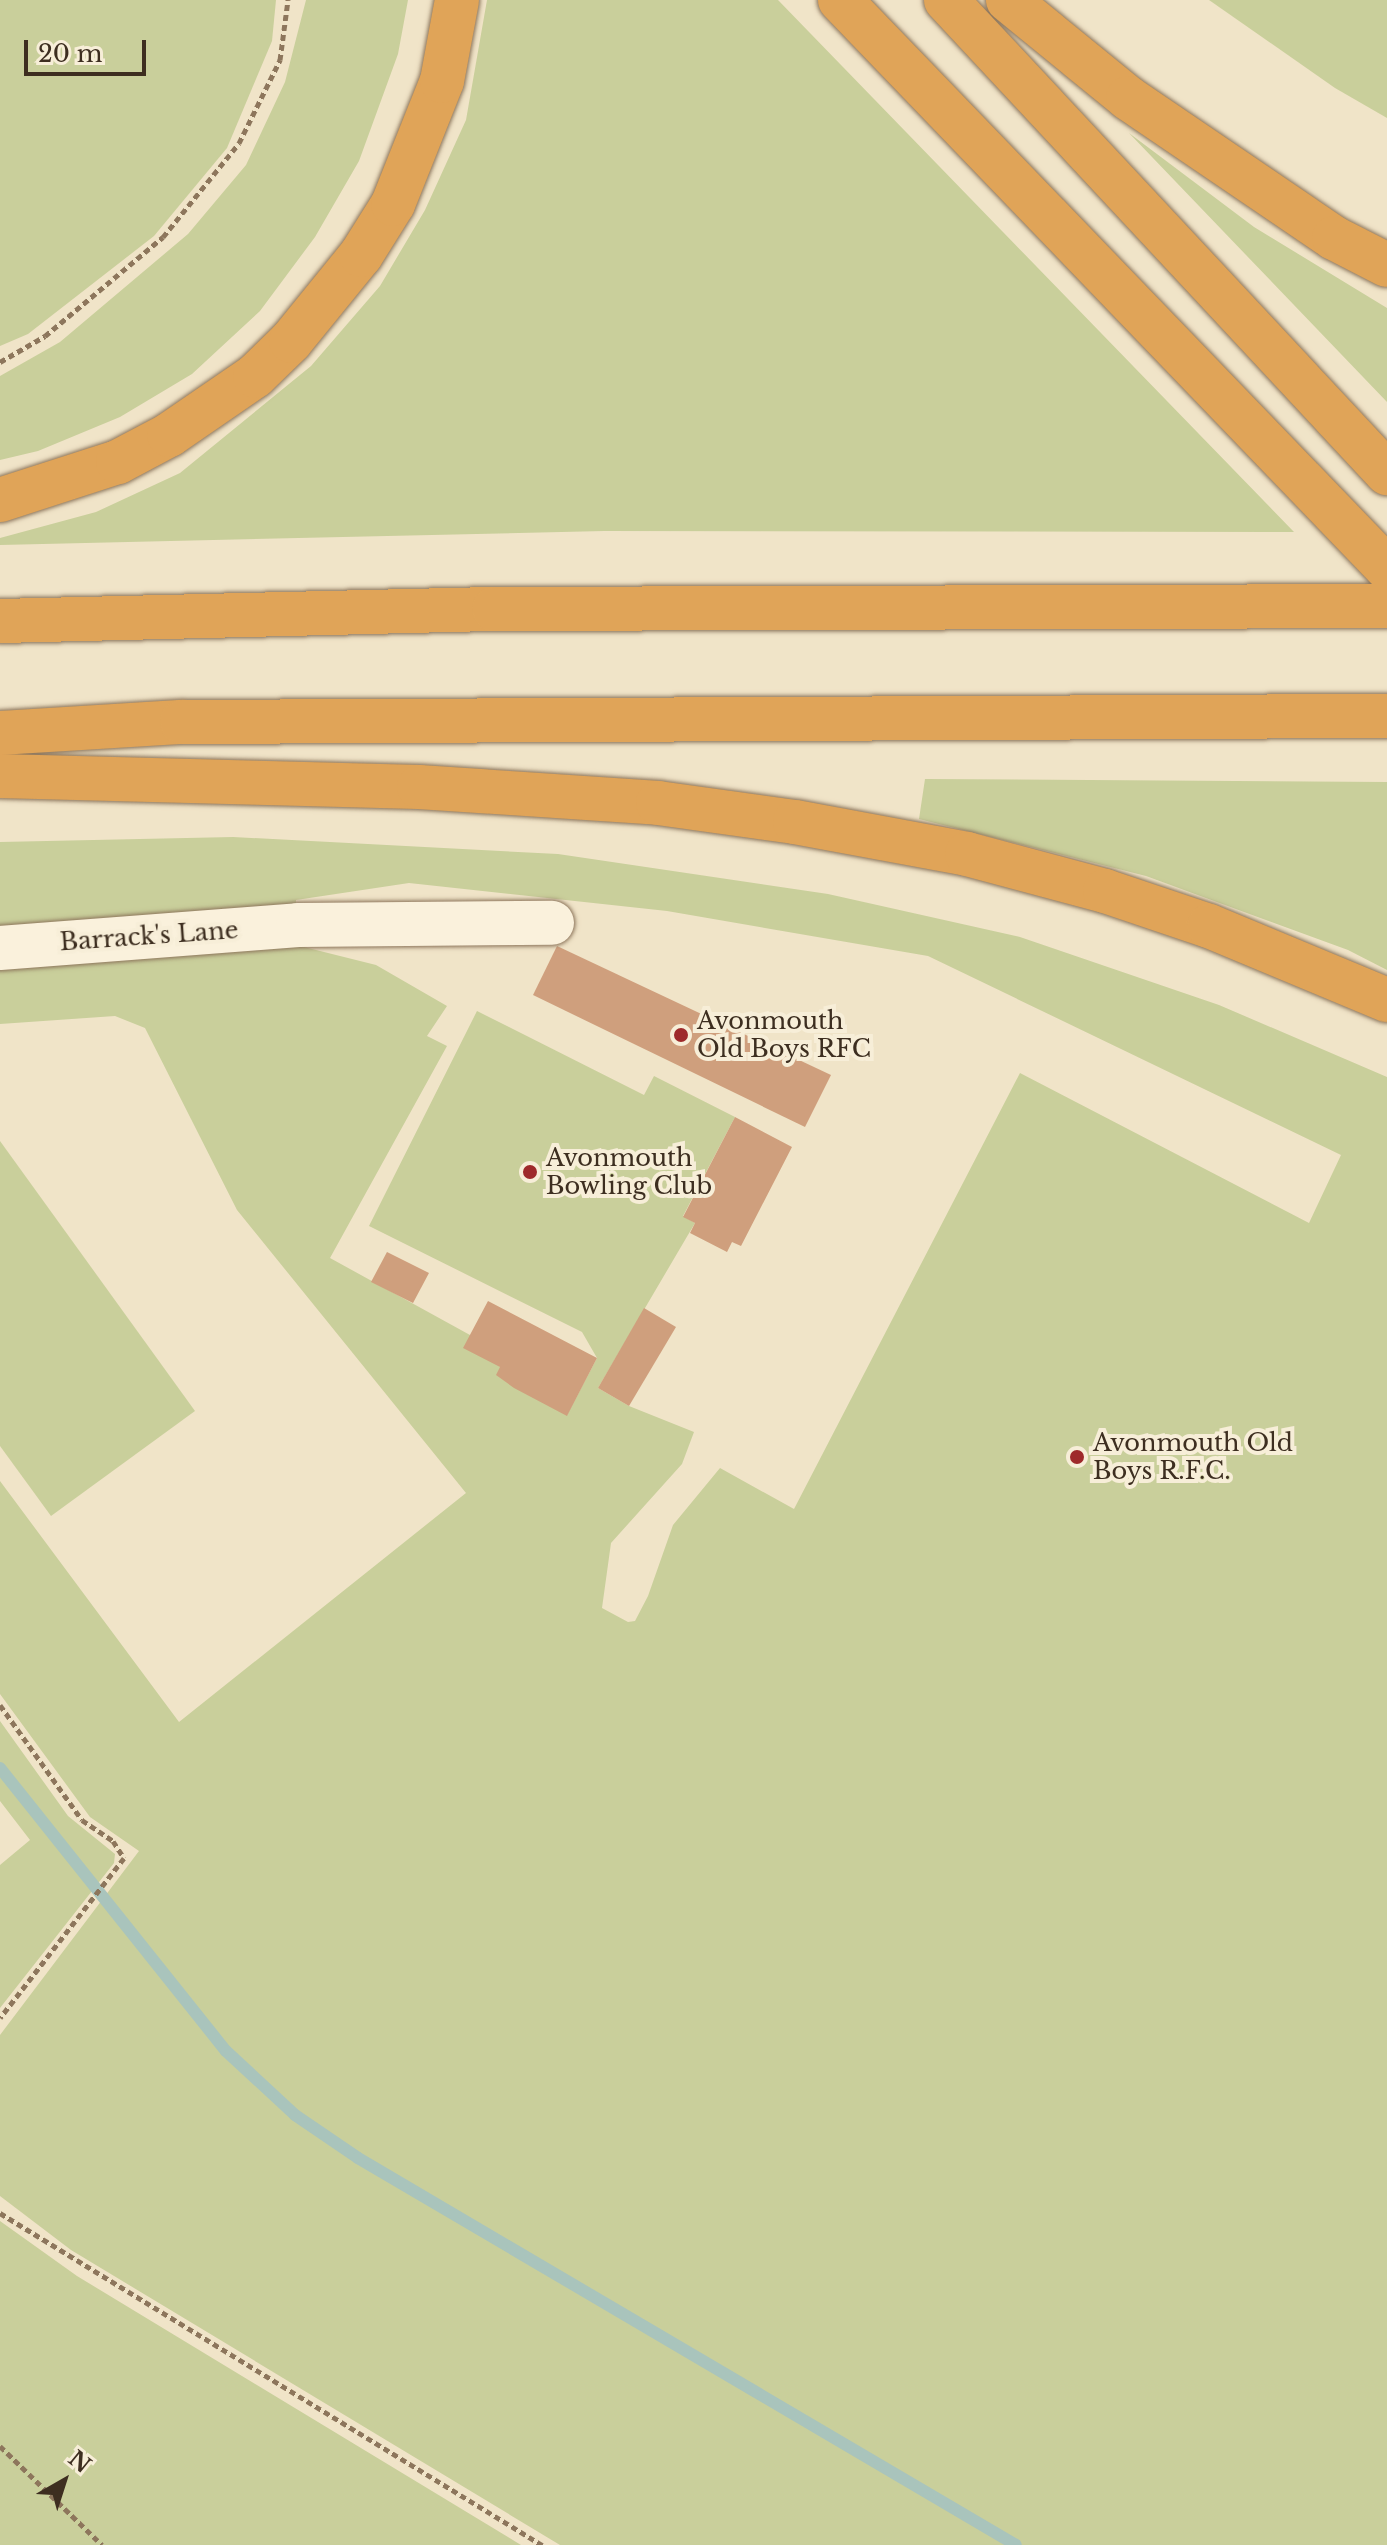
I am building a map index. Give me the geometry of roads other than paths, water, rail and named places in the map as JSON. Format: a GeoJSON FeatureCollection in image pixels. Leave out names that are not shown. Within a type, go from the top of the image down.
{"type":"FeatureCollection","features":[{"type":"Feature","properties":{"kind":"highway"},"geometry":{"type":"LineString","coordinates":[[0,500],[118,462],[169,435],[255,376],[291,341],[361,255],[393,204],[442,81],[457,0]]}},
{"type":"Feature","properties":{"kind":"highway"},"geometry":{"type":"LineString","coordinates":[[840,0],[1387,568]]}},
{"type":"Feature","properties":{"kind":"highway"},"geometry":{"type":"LineString","coordinates":[[946,0],[1387,473]]}},
{"type":"Feature","properties":{"kind":"highway"},"geometry":{"type":"LineString","coordinates":[[1008,0],[1128,98],[1334,238],[1387,265]]}},
{"type":"Feature","properties":{"kind":"highway"},"geometry":{"type":"LineString","coordinates":[[0,621],[509,608],[1387,606]]}},
{"type":"Feature","properties":{"kind":"highway"},"geometry":{"type":"LineString","coordinates":[[0,733],[198,722],[1387,716]]}},
{"type":"Feature","properties":{"kind":"highway"},"geometry":{"type":"LineString","coordinates":[[0,776],[419,787],[658,803],[795,822],[967,854],[1105,891],[1222,932],[1387,1000]]}},
{"type":"Feature","properties":{"kind":"street","name":"Barrack's Lane"},"geometry":{"type":"LineString","coordinates":[[0,948],[298,925],[552,923]]}},
{"type":"Feature","properties":{"kind":"waterway"},"geometry":{"type":"LineString","coordinates":[[0,1768],[226,2051],[295,2115],[358,2158],[1016,2545]]}},
{"type":"Feature","properties":{"kind":"place","name":"Avonmouth Old Boys RFC"},"geometry":{"type":"Point","coordinates":[681,1035]}},
{"type":"Feature","properties":{"kind":"place","name":"Avonmouth Bowling Club"},"geometry":{"type":"Point","coordinates":[530,1172]}},
{"type":"Feature","properties":{"kind":"place","name":"Avonmouth Old Boys R.F.C."},"geometry":{"type":"Point","coordinates":[1077,1457]}}]}
